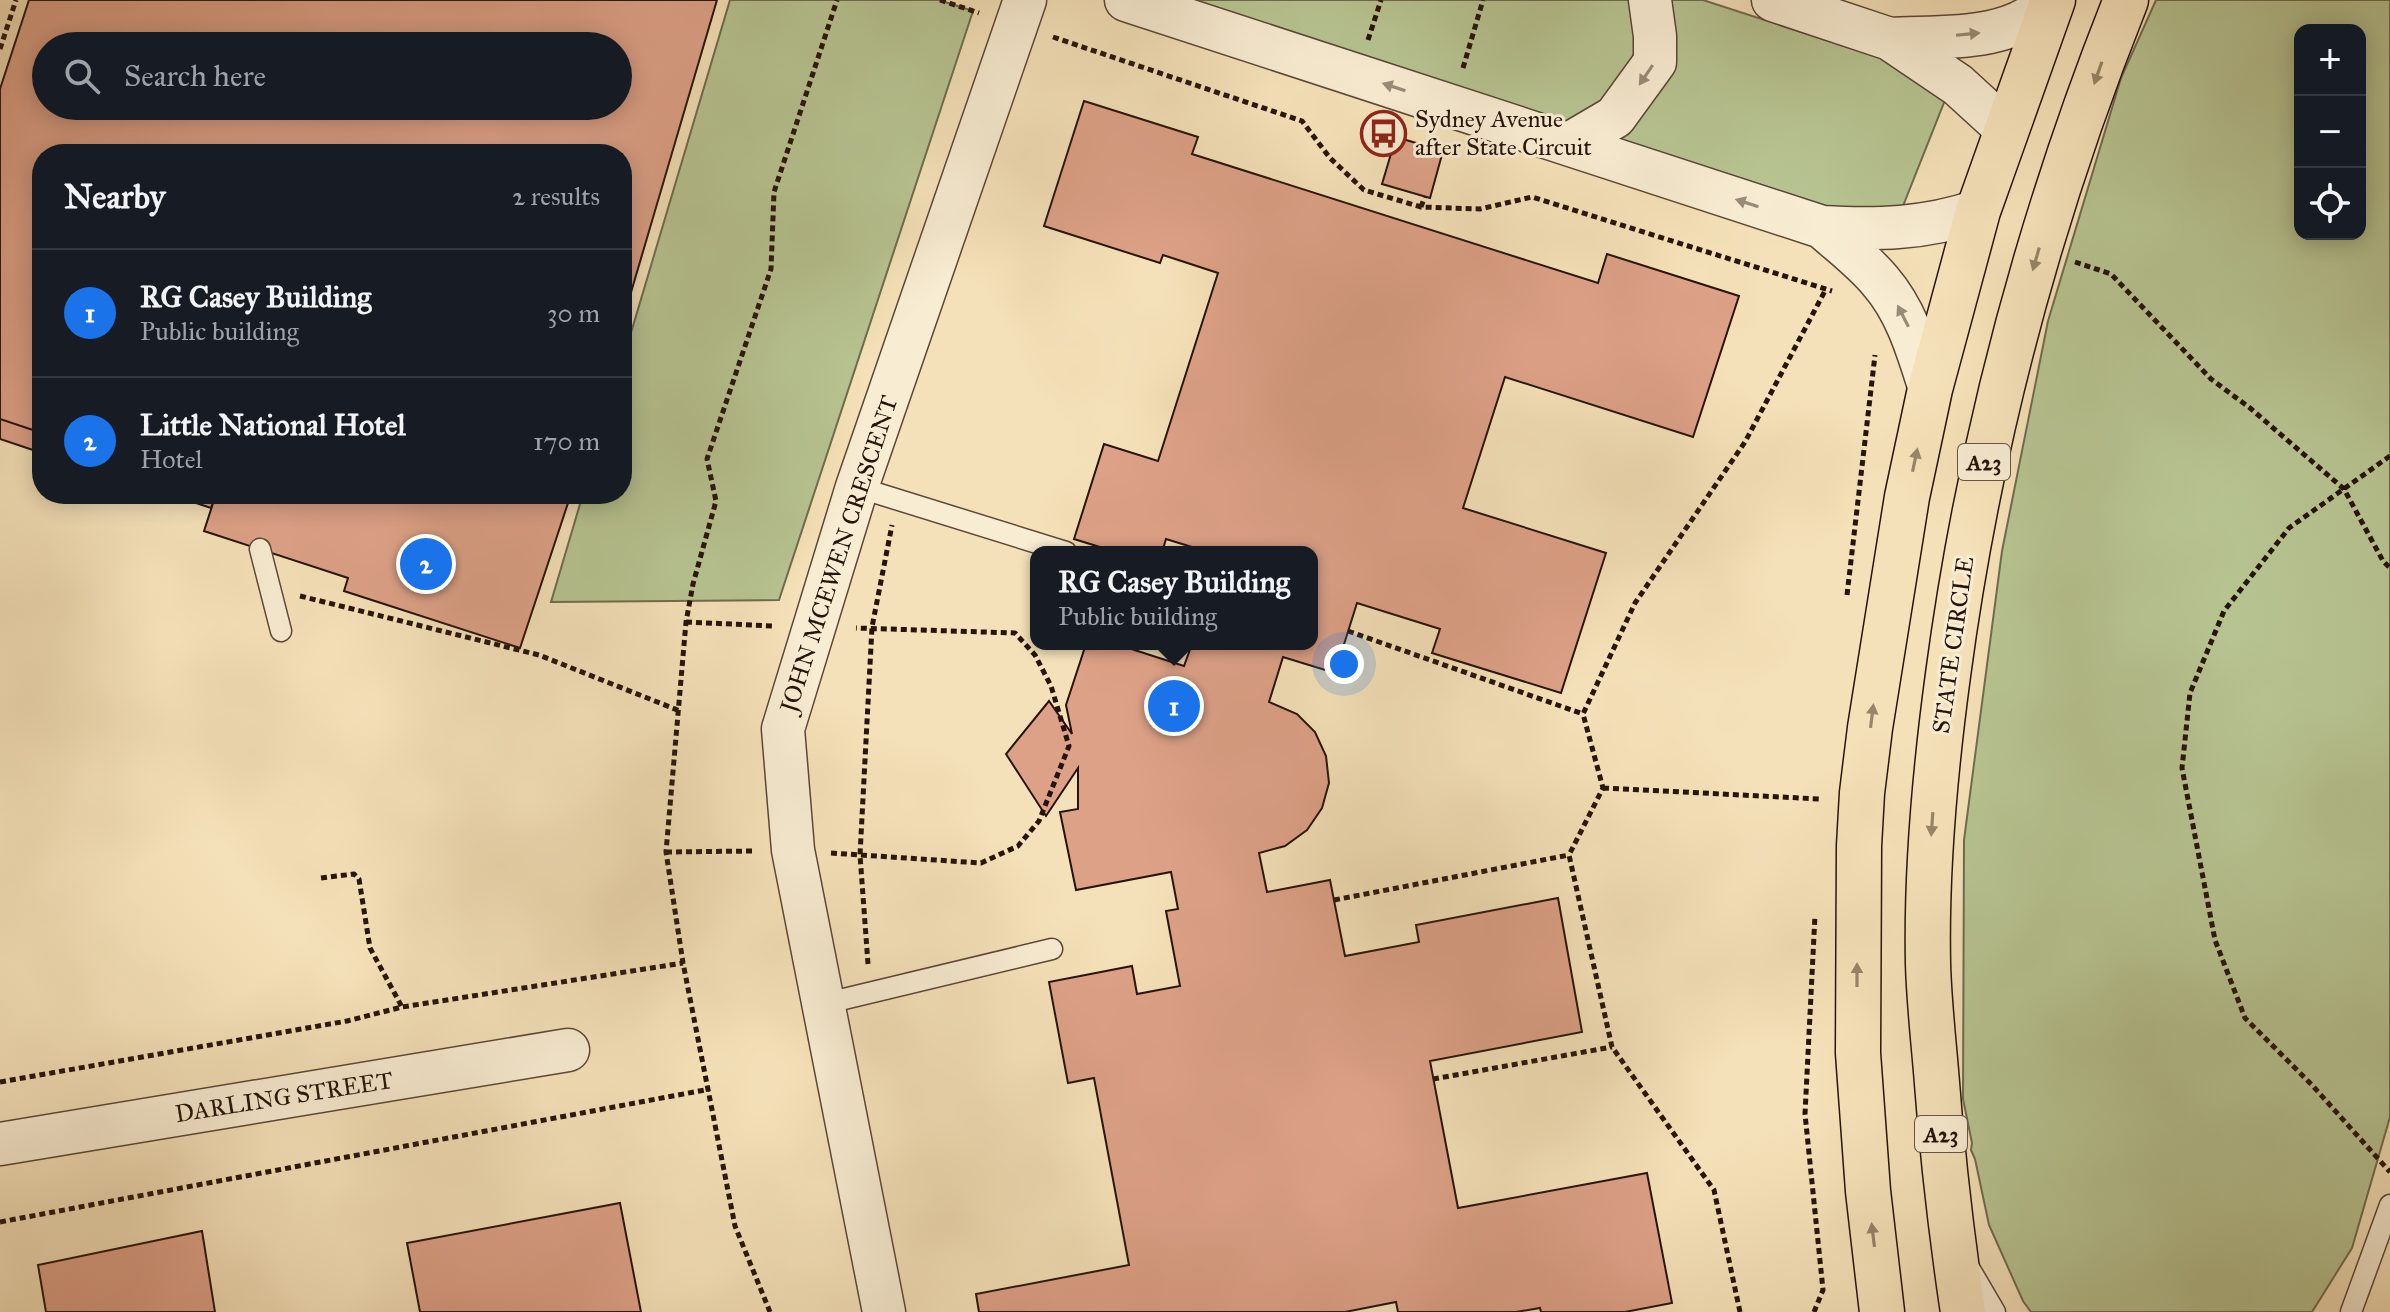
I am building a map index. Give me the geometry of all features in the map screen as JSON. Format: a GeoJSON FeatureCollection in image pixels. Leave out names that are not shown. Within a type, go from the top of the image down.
{"type":"FeatureCollection","features":[{"type":"Feature","properties":{"kind":"highway"},"geometry":{"type":"LineString","coordinates":[[1882,1312],[1868,1191],[1858,1053],[1857,901],[1861,806],[1879,661],[1907,497],[1930,389],[1978,211],[2051,0]]}},
{"type":"Feature","properties":{"kind":"highway","name":"STATE CIRCLE"},"geometry":{"type":"LineString","coordinates":[[1963,1312],[1943,1160],[1928,965],[1929,870],[1938,747],[1966,547],[2018,324],[2058,184],[2126,0]]}},
{"type":"Feature","properties":{"kind":"highway"},"geometry":{"type":"LineString","coordinates":[[1978,211],[2058,184],[2005,128]]}},
{"type":"Feature","properties":{"kind":"street"},"geometry":{"type":"LineString","coordinates":[[1126,0],[1822,227],[1869,230],[1914,227],[1978,211]]}},
{"type":"Feature","properties":{"kind":"street"},"geometry":{"type":"LineString","coordinates":[[1569,144],[1615,117],[1655,62],[1650,0]]}},
{"type":"Feature","properties":{"kind":"street"},"geometry":{"type":"LineString","coordinates":[[1773,0],[1890,39],[1958,85],[2005,128]]}},
{"type":"Feature","properties":{"kind":"street"},"geometry":{"type":"LineString","coordinates":[[1890,39],[1965,35],[2008,27],[2036,13],[2051,0]]}},
{"type":"Feature","properties":{"kind":"street","name":"JOHN MCEWEN CRESCENT"},"geometry":{"type":"LineString","coordinates":[[884,1312],[793,850],[783,729],[857,487],[1021,12]]}},
{"type":"Feature","properties":{"kind":"street"},"geometry":{"type":"LineString","coordinates":[[1822,227],[1873,272],[1892,296],[1913,337],[1930,389]]}},
{"type":"Feature","properties":{"kind":"street","name":"DARLING STREET"},"geometry":{"type":"LineString","coordinates":[[0,1144],[568,1050]]}},
{"type":"Feature","properties":{"kind":"lane"},"geometry":{"type":"LineString","coordinates":[[857,487],[1047,546]]}},
{"type":"Feature","properties":{"kind":"lane"},"geometry":{"type":"LineString","coordinates":[[260,549],[281,631]]}},
{"type":"Feature","properties":{"kind":"lane"},"geometry":{"type":"LineString","coordinates":[[823,1004],[1052,949]]}},
{"type":"Feature","properties":{"kind":"lane"},"geometry":{"type":"LineString","coordinates":[[2351,1312],[2390,1205]]}},
{"type":"Feature","properties":{"kind":"lane"},"geometry":{"type":"LineString","coordinates":[[1952,1238],[1995,1312]]}},
{"type":"Feature","properties":{"kind":"path"},"geometry":{"type":"LineString","coordinates":[[0,49],[16,0]]}},
{"type":"Feature","properties":{"kind":"path"},"geometry":{"type":"LineString","coordinates":[[770,1312],[735,1226],[683,963],[666,852],[686,622],[716,501],[707,459],[771,269],[774,192],[837,0]]}},
{"type":"Feature","properties":{"kind":"path"},"geometry":{"type":"LineString","coordinates":[[940,0],[1021,12],[1302,121],[1330,158],[1364,190],[1421,207],[1480,209],[1532,197],[1839,293]]}},
{"type":"Feature","properties":{"kind":"path"},"geometry":{"type":"LineString","coordinates":[[1462,71],[1483,0]]}},
{"type":"Feature","properties":{"kind":"path"},"geometry":{"type":"LineString","coordinates":[[1421,207],[1425,196]]}},
{"type":"Feature","properties":{"kind":"path"},"geometry":{"type":"LineString","coordinates":[[2069,261],[2111,274],[2211,379],[2250,408],[2344,489],[2383,561],[2390,568]]}},
{"type":"Feature","properties":{"kind":"path"},"geometry":{"type":"LineString","coordinates":[[1740,1312],[1714,1190],[1612,1047],[1569,855],[1603,788],[1583,714],[1635,603],[1745,442],[1826,289]]}},
{"type":"Feature","properties":{"kind":"path"},"geometry":{"type":"LineString","coordinates":[[2390,456],[2289,528],[2224,611],[2190,693],[2182,768],[2215,940],[2245,1018],[2312,1085],[2390,1172]]}},
{"type":"Feature","properties":{"kind":"path"},"geometry":{"type":"LineString","coordinates":[[867,957],[860,855],[872,627],[887,547]]}},
{"type":"Feature","properties":{"kind":"path"},"geometry":{"type":"LineString","coordinates":[[272,590],[539,655],[680,711]]}},
{"type":"Feature","properties":{"kind":"path"},"geometry":{"type":"LineString","coordinates":[[686,622],[1015,633],[1030,650]]}},
{"type":"Feature","properties":{"kind":"path"},"geometry":{"type":"LineString","coordinates":[[1348,631],[1583,714]]}},
{"type":"Feature","properties":{"kind":"path"},"geometry":{"type":"LineString","coordinates":[[666,852],[793,850],[981,863],[1018,846],[1039,821],[1069,746],[1051,686],[1030,650]]}},
{"type":"Feature","properties":{"kind":"path"},"geometry":{"type":"LineString","coordinates":[[1603,788],[1820,799]]}},
{"type":"Feature","properties":{"kind":"path"},"geometry":{"type":"LineString","coordinates":[[1334,900],[1569,855]]}},
{"type":"Feature","properties":{"kind":"path"},"geometry":{"type":"LineString","coordinates":[[321,878],[354,874],[359,879],[370,948],[402,1007]]}},
{"type":"Feature","properties":{"kind":"path"},"geometry":{"type":"LineString","coordinates":[[0,1082],[347,1021],[402,1007],[683,963]]}},
{"type":"Feature","properties":{"kind":"path"},"geometry":{"type":"LineString","coordinates":[[1433,1079],[1612,1047]]}},
{"type":"Feature","properties":{"kind":"path"},"geometry":{"type":"LineString","coordinates":[[0,1222],[710,1089]]}},
{"type":"Feature","properties":{"kind":"green space"},"geometry":{"type":"Polygon","coordinates":[[[730,0],[939,0],[973,11],[779,600],[551,602],[580,504],[632,504],[632,329],[730,0]]]}},
{"type":"Feature","properties":{"kind":"green space"},"geometry":{"type":"Polygon","coordinates":[[[1194,0],[1703,0],[1900,64],[1945,100],[1901,211],[1838,210],[1194,0]]]}},
{"type":"Feature","properties":{"kind":"green space"},"geometry":{"type":"Polygon","coordinates":[[[2156,0],[2390,0],[2390,1117],[2352,1248],[2312,1312],[2031,1312],[2023,1301],[1989,1225],[1971,1150],[1963,1099],[1964,840],[2002,551],[2048,321],[2121,78],[2156,0]]]}},
{"type":"Feature","properties":{"kind":"building"},"geometry":{"type":"Polygon","coordinates":[[[29,0],[717,0],[632,289],[632,144],[32,144],[32,430],[0,419],[0,89],[29,0]]]}},
{"type":"Feature","properties":{"kind":"building"},"geometry":{"type":"Polygon","coordinates":[[[1084,101],[1198,137],[1192,154],[1598,283],[1607,254],[1739,296],[1693,437],[1505,377],[1463,508],[1606,553],[1561,693],[1432,653],[1440,629],[1357,603],[1335,673],[1283,657],[1269,702],[1297,714],[1315,732],[1326,756],[1329,783],[1322,808],[1307,830],[1285,846],[1259,853],[1267,892],[1330,880],[1345,956],[1419,942],[1416,925],[1558,898],[1582,1032],[1430,1061],[1458,1208],[1647,1173],[1672,1303],[1625,1312],[1541,1312],[1540,1308],[1516,1312],[1398,1312],[1396,1302],[1345,1312],[979,1312],[976,1294],[1129,1265],[1094,1078],[1068,1083],[1049,982],[1132,966],[1137,994],[1180,986],[1166,911],[1178,909],[1171,872],[1076,890],[1060,812],[1078,809],[1078,768],[1046,816],[1006,754],[1049,701],[1072,734],[1066,705],[1084,650],[1135,650],[1184,666],[1190,650],[1318,650],[1318,546],[1189,546],[1166,539],[1164,546],[1097,546],[1074,539],[1104,444],[1158,461],[1218,273],[1163,255],[1160,263],[1044,226],[1084,101]]]}},
{"type":"Feature","properties":{"kind":"building"},"geometry":{"type":"Polygon","coordinates":[[[1396,137],[1443,151],[1430,198],[1382,184],[1396,137]]]}},
{"type":"Feature","properties":{"kind":"building"},"geometry":{"type":"Polygon","coordinates":[[[0,419],[32,430],[32,450],[0,439],[0,419]]]}},
{"type":"Feature","properties":{"kind":"building"},"geometry":{"type":"Polygon","coordinates":[[[213,504],[568,504],[520,648],[344,591],[348,578],[204,531],[213,504]]]}},
{"type":"Feature","properties":{"kind":"building"},"geometry":{"type":"Polygon","coordinates":[[[620,1203],[641,1312],[420,1312],[407,1243],[620,1203]]]}},
{"type":"Feature","properties":{"kind":"building"},"geometry":{"type":"Polygon","coordinates":[[[202,1231],[215,1312],[46,1312],[38,1265],[202,1231]]]}},
{"type":"Feature","properties":{"kind":"place","name":"Sydney Avenue after State Circuit"},"geometry":{"type":"Point","coordinates":[1384,133]}},
{"type":"Feature","properties":{"kind":"place","name":"Little National Hotel"},"geometry":{"type":"Point","coordinates":[426,564]}},
{"type":"Feature","properties":{"kind":"place","name":"RG Casey Building"},"geometry":{"type":"Point","coordinates":[1174,706]}}]}
